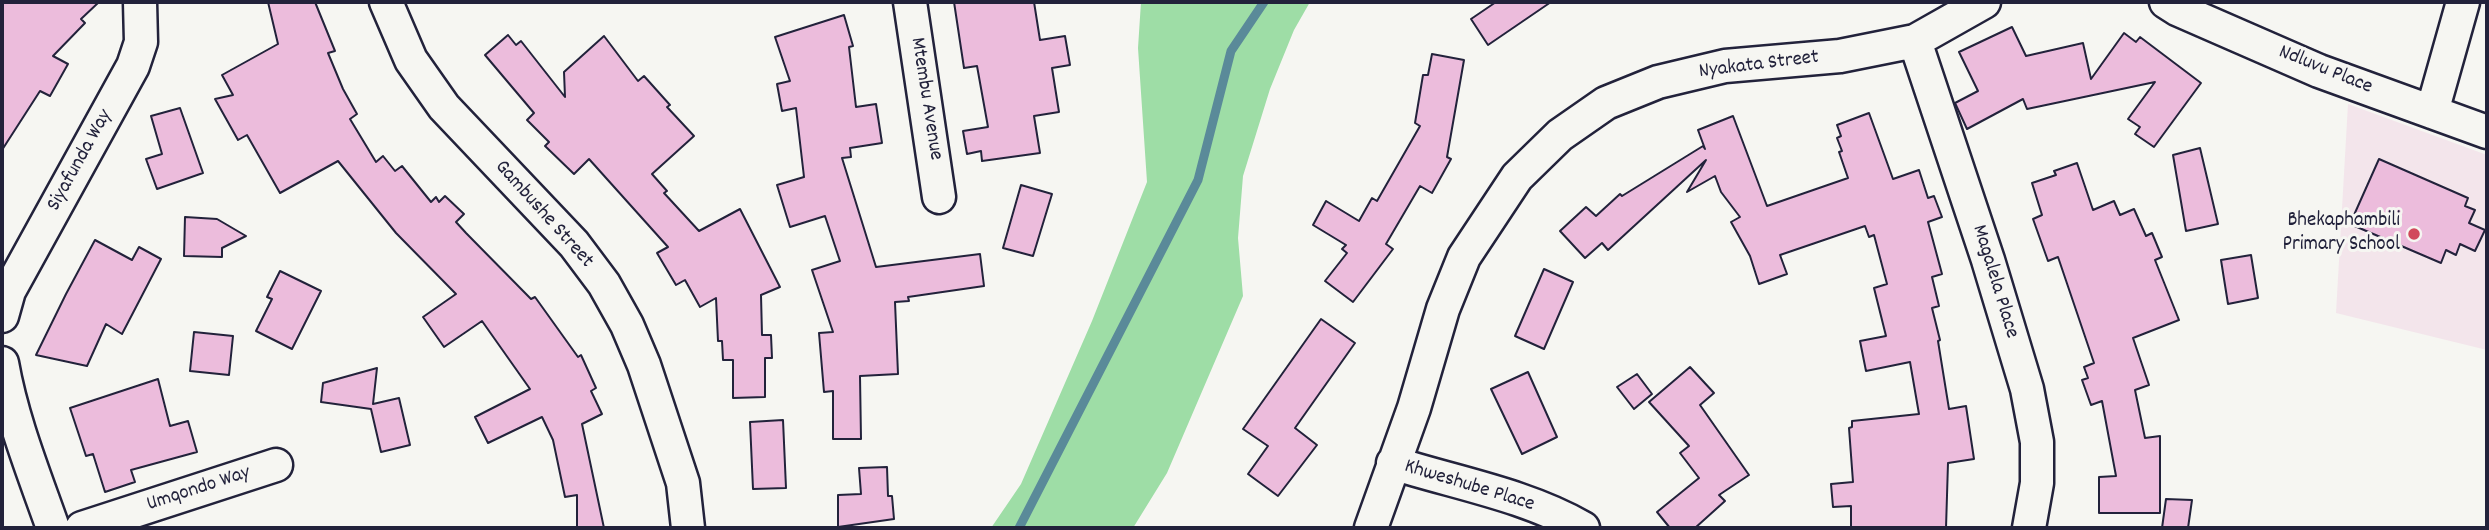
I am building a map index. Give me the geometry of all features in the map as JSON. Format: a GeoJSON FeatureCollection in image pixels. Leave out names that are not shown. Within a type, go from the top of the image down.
{"type":"FeatureCollection","features":[{"type":"Feature","properties":{"kind":"street","name":"Siyafunda Way"},"geometry":{"type":"LineString","coordinates":[[2,316],[9,291],[133,66],[141,42],[140,2]]}},
{"type":"Feature","properties":{"kind":"street","name":"Gambushe Street"},"geometry":{"type":"LineString","coordinates":[[386,2],[411,60],[444,107],[574,244],[604,284],[627,325],[644,365],[683,483],[688,528]]}},
{"type":"Feature","properties":{"kind":"street","name":"Mtembu Avenue"},"geometry":{"type":"LineString","coordinates":[[910,2],[939,197]]}},
{"type":"Feature","properties":{"kind":"street","name":"Nyakata Street"},"geometry":{"type":"LineString","coordinates":[[1371,528],[1414,408],[1443,309],[1464,257],[1517,177],[1560,135],[1606,103],[1658,82],[1725,66],[1840,56],[1915,41],[1984,2]]}},
{"type":"Feature","properties":{"kind":"street","name":"Ndluvu Place"},"geometry":{"type":"LineString","coordinates":[[2166,2],[2319,71],[2487,132]]}},
{"type":"Feature","properties":{"kind":"street"},"geometry":{"type":"LineString","coordinates":[[2432,112],[2463,2]]}},
{"type":"Feature","properties":{"kind":"street","name":"Magalela Place"},"geometry":{"type":"LineString","coordinates":[[1915,41],[1988,260],[2026,389],[2037,442],[2037,483],[2029,528]]}},
{"type":"Feature","properties":{"kind":"street"},"geometry":{"type":"LineString","coordinates":[[2,363],[14,414],[53,528]]}},
{"type":"Feature","properties":{"kind":"street","name":"Khweshube Place"},"geometry":{"type":"LineString","coordinates":[[1393,463],[1500,495],[1565,518],[1583,528]]}},
{"type":"Feature","properties":{"kind":"street","name":"Umqondo Way"},"geometry":{"type":"LineString","coordinates":[[82,528],[276,465]]}},
{"type":"Feature","properties":{"kind":"shaded area","name":"Bhekaphambili Primary School"},"geometry":{"type":"Polygon","coordinates":[[[2348,104],[2487,155],[2487,350],[2336,313],[2348,104]]]}},
{"type":"Feature","properties":{"kind":"green space"},"geometry":{"type":"Polygon","coordinates":[[[1141,2],[1310,2],[1294,30],[1270,89],[1243,176],[1238,238],[1243,296],[1167,473],[1133,528],[991,528],[1021,484],[1092,321],[1147,182],[1138,48],[1141,2]]]}},
{"type":"Feature","properties":{"kind":"building"},"geometry":{"type":"Polygon","coordinates":[[[2,2],[99,2],[81,19],[85,23],[53,56],[68,64],[50,96],[40,91],[2,150],[2,2]]]}},
{"type":"Feature","properties":{"kind":"building"},"geometry":{"type":"Polygon","coordinates":[[[268,2],[315,2],[335,51],[328,53],[357,114],[350,119],[376,162],[383,156],[395,171],[402,166],[431,202],[436,197],[439,202],[445,196],[464,214],[456,222],[531,299],[535,297],[578,357],[581,355],[596,388],[591,391],[602,414],[582,424],[604,528],[577,528],[577,495],[565,497],[553,440],[542,417],[488,443],[475,417],[530,389],[482,321],[444,347],[423,317],[456,294],[396,233],[338,161],[280,193],[247,135],[238,140],[215,99],[233,95],[222,75],[278,44],[268,2]]]}},
{"type":"Feature","properties":{"kind":"building"},"geometry":{"type":"Polygon","coordinates":[[[954,2],[1034,2],[1040,40],[1065,36],[1070,65],[1052,68],[1059,112],[1034,116],[1040,153],[982,161],[981,151],[967,154],[963,131],[988,127],[977,66],[964,68],[954,2]]]}},
{"type":"Feature","properties":{"kind":"building"},"geometry":{"type":"Polygon","coordinates":[[[1496,2],[1551,2],[1488,45],[1471,19],[1496,2]]]}},
{"type":"Feature","properties":{"kind":"building"},"geometry":{"type":"Polygon","coordinates":[[[844,15],[853,46],[849,47],[856,107],[876,104],[882,143],[850,148],[851,157],[842,158],[876,267],[980,254],[984,286],[908,297],[909,301],[895,302],[898,374],[860,376],[861,439],[833,439],[833,391],[824,392],[819,333],[833,332],[812,270],[840,261],[825,216],[790,227],[777,185],[804,177],[796,108],[782,111],[777,84],[790,81],[775,37],[844,15]]]}},
{"type":"Feature","properties":{"kind":"building"},"geometry":{"type":"Polygon","coordinates":[[[2012,27],[2026,56],[2083,43],[2091,79],[2124,33],[2136,42],[2140,37],[2201,83],[2154,147],[2135,134],[2140,127],[2128,119],[2155,82],[2027,109],[2023,99],[1967,129],[1955,103],[1978,91],[1959,52],[2012,27]]]}},
{"type":"Feature","properties":{"kind":"building"},"geometry":{"type":"Polygon","coordinates":[[[508,35],[516,45],[521,41],[565,97],[564,72],[604,36],[638,81],[644,76],[670,105],[667,107],[694,136],[652,174],[667,191],[664,193],[699,231],[740,209],[780,287],[761,295],[762,335],[771,335],[772,358],[765,358],[765,397],[733,398],[733,360],[723,360],[722,341],[718,341],[716,298],[700,307],[685,280],[676,285],[657,253],[668,247],[589,159],[574,174],[545,146],[549,142],[527,120],[534,113],[485,55],[508,35]]]}},
{"type":"Feature","properties":{"kind":"building"},"geometry":{"type":"Polygon","coordinates":[[[1432,54],[1464,60],[1447,157],[1451,159],[1432,193],[1420,186],[1386,244],[1393,249],[1353,302],[1325,281],[1347,253],[1342,249],[1346,245],[1313,225],[1326,201],[1359,221],[1372,198],[1377,201],[1420,126],[1415,123],[1423,75],[1428,75],[1432,54]]]}},
{"type":"Feature","properties":{"kind":"building"},"geometry":{"type":"Polygon","coordinates":[[[180,108],[203,173],[157,189],[146,159],[162,154],[151,116],[180,108]]]}},
{"type":"Feature","properties":{"kind":"building"},"geometry":{"type":"Polygon","coordinates":[[[1869,113],[1893,179],[1919,170],[1928,198],[1934,196],[1942,217],[1928,222],[1942,274],[1932,277],[1939,306],[1932,308],[1940,340],[1938,341],[1949,409],[1966,406],[1974,459],[1948,463],[1946,528],[1851,528],[1851,506],[1833,507],[1831,484],[1853,482],[1849,428],[1852,427],[1852,421],[1919,414],[1910,362],[1866,371],[1860,341],[1886,336],[1874,288],[1887,284],[1874,235],[1869,237],[1865,226],[1780,255],[1787,274],[1759,284],[1750,256],[1731,222],[1740,217],[1721,192],[1715,176],[1687,192],[1706,160],[1608,250],[1602,243],[1585,258],[1560,231],[1586,207],[1596,216],[1620,194],[1622,196],[1703,146],[1705,149],[1698,130],[1733,116],[1767,206],[1848,178],[1839,152],[1842,151],[1837,138],[1841,136],[1837,125],[1869,113]]]}},
{"type":"Feature","properties":{"kind":"building"},"geometry":{"type":"Polygon","coordinates":[[[2200,148],[2218,224],[2186,231],[2173,155],[2200,148]]]}},
{"type":"Feature","properties":{"kind":"building"},"geometry":{"type":"Polygon","coordinates":[[[2379,159],[2468,198],[2465,206],[2475,210],[2469,223],[2485,230],[2475,251],[2460,244],[2456,255],[2446,250],[2441,263],[2350,224],[2379,159]]]}},
{"type":"Feature","properties":{"kind":"building"},"geometry":{"type":"Polygon","coordinates":[[[2077,163],[2093,210],[2114,201],[2120,215],[2134,209],[2146,236],[2152,233],[2162,257],[2155,260],[2179,320],[2133,338],[2149,385],[2135,390],[2145,438],[2160,436],[2160,513],[2099,513],[2099,477],[2116,476],[2102,401],[2091,405],[2082,380],[2088,378],[2084,367],[2094,363],[2058,257],[2048,261],[2033,219],[2042,215],[2032,183],[2056,175],[2054,171],[2077,163]]]}},
{"type":"Feature","properties":{"kind":"building"},"geometry":{"type":"Polygon","coordinates":[[[1021,185],[1052,194],[1033,256],[1003,248],[1021,185]]]}},
{"type":"Feature","properties":{"kind":"building"},"geometry":{"type":"Polygon","coordinates":[[[185,217],[217,219],[246,236],[222,248],[222,257],[184,256],[185,217]]]}},
{"type":"Feature","properties":{"kind":"building"},"geometry":{"type":"Polygon","coordinates":[[[95,240],[132,260],[139,247],[161,259],[122,334],[106,324],[87,366],[36,355],[66,294],[95,240]]]}},
{"type":"Feature","properties":{"kind":"building"},"geometry":{"type":"Polygon","coordinates":[[[2251,255],[2258,298],[2228,304],[2221,260],[2251,255]]]}},
{"type":"Feature","properties":{"kind":"building"},"geometry":{"type":"Polygon","coordinates":[[[1544,269],[1573,282],[1544,349],[1515,336],[1544,269]]]}},
{"type":"Feature","properties":{"kind":"building"},"geometry":{"type":"Polygon","coordinates":[[[280,271],[321,291],[292,349],[256,331],[272,299],[267,297],[280,271]]]}},
{"type":"Feature","properties":{"kind":"building"},"geometry":{"type":"Polygon","coordinates":[[[1321,319],[1355,343],[1295,428],[1317,445],[1278,496],[1248,474],[1268,446],[1243,429],[1321,319]]]}},
{"type":"Feature","properties":{"kind":"building"},"geometry":{"type":"Polygon","coordinates":[[[194,332],[233,336],[229,375],[190,371],[194,332]]]}},
{"type":"Feature","properties":{"kind":"building"},"geometry":{"type":"Polygon","coordinates":[[[1690,367],[1714,393],[1700,405],[1749,475],[1719,495],[1725,501],[1695,528],[1670,528],[1657,512],[1699,478],[1680,453],[1689,446],[1649,402],[1690,367]]]}},
{"type":"Feature","properties":{"kind":"building"},"geometry":{"type":"Polygon","coordinates":[[[377,368],[373,404],[399,398],[410,445],[381,452],[371,409],[321,402],[323,383],[377,368]]]}},
{"type":"Feature","properties":{"kind":"building"},"geometry":{"type":"Polygon","coordinates":[[[1528,372],[1557,437],[1522,454],[1491,389],[1528,372]]]}},
{"type":"Feature","properties":{"kind":"building"},"geometry":{"type":"Polygon","coordinates":[[[1637,374],[1652,394],[1634,409],[1617,387],[1637,374]]]}},
{"type":"Feature","properties":{"kind":"building"},"geometry":{"type":"Polygon","coordinates":[[[158,379],[170,426],[188,421],[197,452],[131,470],[135,482],[105,492],[93,454],[86,456],[70,408],[158,379]]]}},
{"type":"Feature","properties":{"kind":"building"},"geometry":{"type":"Polygon","coordinates":[[[783,420],[786,488],[753,489],[750,422],[783,420]]]}},
{"type":"Feature","properties":{"kind":"building"},"geometry":{"type":"Polygon","coordinates":[[[887,467],[888,496],[892,496],[894,519],[838,527],[838,495],[861,494],[859,468],[887,467]]]}},
{"type":"Feature","properties":{"kind":"building"},"geometry":{"type":"Polygon","coordinates":[[[2166,499],[2192,500],[2188,528],[2162,528],[2166,499]]]}},
{"type":"Feature","properties":{"kind":"waterway"},"geometry":{"type":"LineString","coordinates":[[1019,528],[1198,180],[1231,51],[1264,2]]}},
{"type":"Feature","properties":{"kind":"place","name":"Bhekaphambili Primary School"},"geometry":{"type":"Point","coordinates":[2414,234]}}]}
